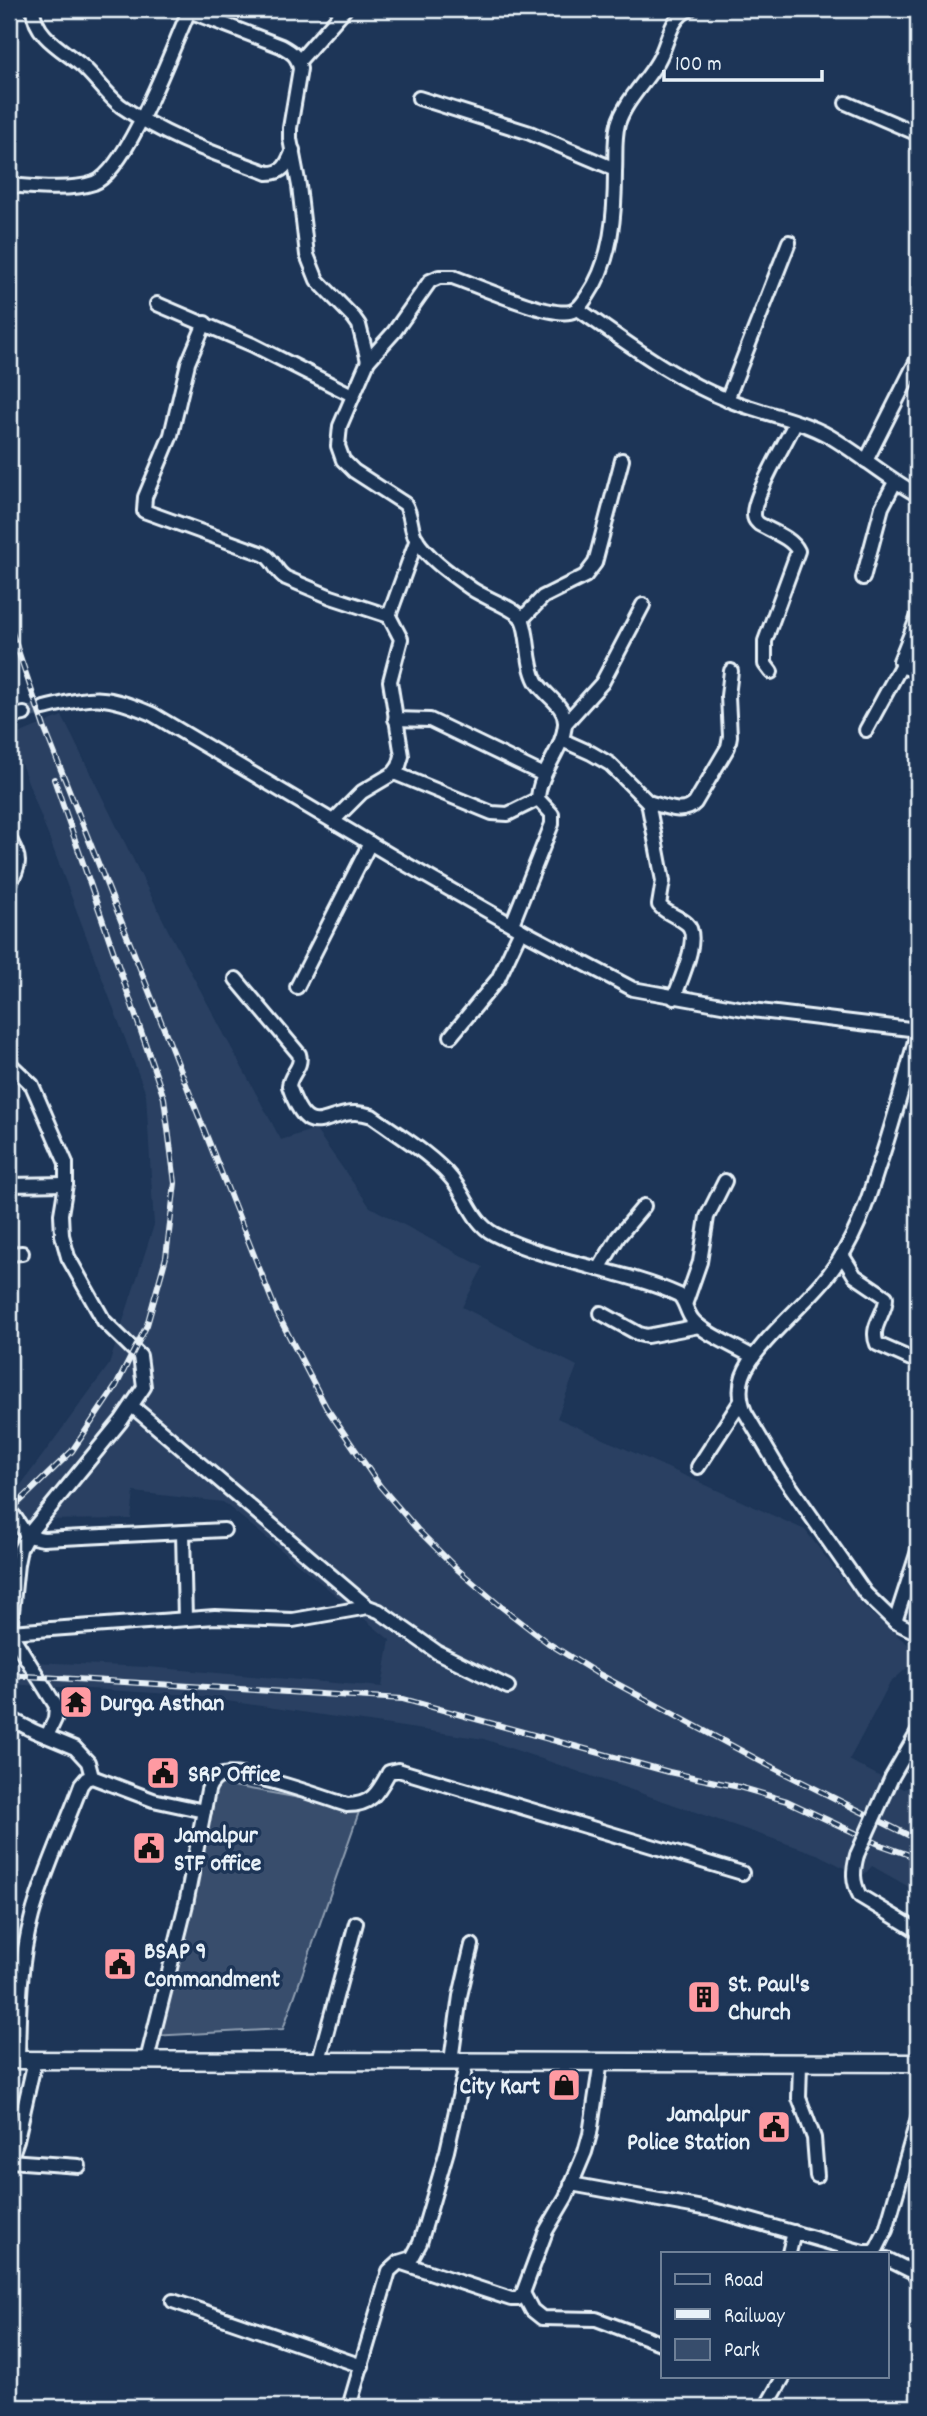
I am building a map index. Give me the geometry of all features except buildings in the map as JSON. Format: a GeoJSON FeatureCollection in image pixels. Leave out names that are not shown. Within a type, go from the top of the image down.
{"type":"FeatureCollection","features":[{"type":"Feature","properties":{"kind":"main road"},"geometry":{"type":"LineString","coordinates":[[13,2060],[148,2055],[319,2060],[918,2063]]}},
{"type":"Feature","properties":{"kind":"street"},"geometry":{"type":"LineString","coordinates":[[33,9],[34,21],[43,34],[94,77],[119,104],[187,144],[268,173],[283,170],[293,150]]}},
{"type":"Feature","properties":{"kind":"street"},"geometry":{"type":"LineString","coordinates":[[299,61],[345,9]]}},
{"type":"Feature","properties":{"kind":"street"},"geometry":{"type":"LineString","coordinates":[[9,185],[86,185],[97,182],[107,174],[125,150],[141,118],[187,10],[281,46],[294,53],[300,69],[290,128],[307,255],[317,280],[359,325],[368,361]]}},
{"type":"Feature","properties":{"kind":"street"},"geometry":{"type":"LineString","coordinates":[[451,1036],[498,979],[517,927],[552,824],[552,814],[538,799],[539,786],[562,740],[564,713],[537,683],[531,668],[522,619],[510,609],[471,589],[424,549],[416,539],[405,504],[354,471],[344,460],[338,446],[340,426],[368,361],[394,332],[430,281],[439,276],[453,277],[542,309],[568,312],[578,309],[591,291],[608,248],[618,123],[657,63],[681,10]]}},
{"type":"Feature","properties":{"kind":"street"},"geometry":{"type":"LineString","coordinates":[[419,98],[530,133],[615,169]]}},
{"type":"Feature","properties":{"kind":"street"},"geometry":{"type":"LineString","coordinates":[[846,103],[918,134]]}},
{"type":"Feature","properties":{"kind":"street"},"geometry":{"type":"LineString","coordinates":[[727,400],[789,242]]}},
{"type":"Feature","properties":{"kind":"street"},"geometry":{"type":"LineString","coordinates":[[157,304],[205,323],[352,395]]}},
{"type":"Feature","properties":{"kind":"street"},"geometry":{"type":"LineString","coordinates":[[578,309],[663,366],[727,400],[830,437],[918,495]]}},
{"type":"Feature","properties":{"kind":"street"},"geometry":{"type":"LineString","coordinates":[[205,323],[188,363],[171,435],[145,497],[144,511],[263,554],[274,561],[280,575],[286,578],[331,597],[389,616],[401,639],[390,681],[402,756],[394,773],[362,792],[333,821]]}},
{"type":"Feature","properties":{"kind":"street"},"geometry":{"type":"LineString","coordinates":[[866,461],[918,358]]}},
{"type":"Feature","properties":{"kind":"street"},"geometry":{"type":"LineString","coordinates":[[771,672],[765,664],[765,641],[798,551],[789,541],[755,521],[754,513],[764,484],[795,423]]}},
{"type":"Feature","properties":{"kind":"street"},"geometry":{"type":"LineString","coordinates":[[522,619],[543,597],[585,576],[594,563],[622,460]]}},
{"type":"Feature","properties":{"kind":"street"},"geometry":{"type":"LineString","coordinates":[[863,578],[882,507],[895,482]]}},
{"type":"Feature","properties":{"kind":"street"},"geometry":{"type":"LineString","coordinates":[[389,616],[416,539]]}},
{"type":"Feature","properties":{"kind":"street"},"geometry":{"type":"LineString","coordinates":[[565,724],[594,693],[608,673],[643,605]]}},
{"type":"Feature","properties":{"kind":"street"},"geometry":{"type":"LineString","coordinates":[[866,730],[902,664],[902,654],[918,616]]}},
{"type":"Feature","properties":{"kind":"street"},"geometry":{"type":"LineString","coordinates":[[902,664],[918,672]]}},
{"type":"Feature","properties":{"kind":"street"},"geometry":{"type":"LineString","coordinates":[[562,740],[610,764],[648,802],[681,810],[690,809],[727,747],[730,671]]}},
{"type":"Feature","properties":{"kind":"street"},"geometry":{"type":"LineString","coordinates":[[44,708],[96,697],[127,704],[152,714],[517,927],[618,983],[645,993],[744,1009],[918,1030],[897,1111],[863,1215],[852,1239],[829,1274],[753,1357],[744,1375],[741,1401],[698,1467]]}},
{"type":"Feature","properties":{"kind":"street"},"geometry":{"type":"LineString","coordinates":[[9,717],[24,714]]}},
{"type":"Feature","properties":{"kind":"street"},"geometry":{"type":"LineString","coordinates":[[395,719],[430,720],[544,775]]}},
{"type":"Feature","properties":{"kind":"street"},"geometry":{"type":"LineString","coordinates":[[394,773],[492,813],[508,814],[538,799]]}},
{"type":"Feature","properties":{"kind":"street"},"geometry":{"type":"LineString","coordinates":[[648,802],[663,881],[659,905],[686,923],[692,932],[690,950],[674,998]]}},
{"type":"Feature","properties":{"kind":"street"},"geometry":{"type":"LineString","coordinates":[[9,838],[19,863],[9,885]]}},
{"type":"Feature","properties":{"kind":"street"},"geometry":{"type":"LineString","coordinates":[[297,987],[370,843]]}},
{"type":"Feature","properties":{"kind":"street"},"geometry":{"type":"LineString","coordinates":[[236,979],[299,1055],[299,1065],[289,1080],[289,1086],[304,1117],[310,1122],[318,1123],[349,1111],[372,1115],[440,1167],[453,1180],[487,1230],[515,1243],[671,1291],[686,1303],[690,1317],[699,1326],[753,1357]]}},
{"type":"Feature","properties":{"kind":"street"},"geometry":{"type":"LineString","coordinates":[[9,1063],[32,1085],[66,1163],[61,1214],[62,1235],[68,1257],[104,1321],[140,1356],[144,1387],[132,1406],[27,1536],[20,1549],[10,1632],[56,1706],[55,1719],[47,1736]]}},
{"type":"Feature","properties":{"kind":"street"},"geometry":{"type":"LineString","coordinates":[[686,1303],[700,1262],[707,1217],[725,1181]]}},
{"type":"Feature","properties":{"kind":"street"},"geometry":{"type":"LineString","coordinates":[[9,1185],[66,1184]]}},
{"type":"Feature","properties":{"kind":"street"},"geometry":{"type":"LineString","coordinates":[[598,1269],[618,1237],[644,1206]]}},
{"type":"Feature","properties":{"kind":"street"},"geometry":{"type":"LineString","coordinates":[[842,1255],[855,1276],[886,1297],[887,1302],[879,1315],[874,1336],[877,1344],[911,1360]]}},
{"type":"Feature","properties":{"kind":"street"},"geometry":{"type":"LineString","coordinates":[[601,1313],[646,1336],[699,1326]]}},
{"type":"Feature","properties":{"kind":"street"},"geometry":{"type":"LineString","coordinates":[[741,1401],[781,1474],[865,1593],[895,1622],[918,1633]]}},
{"type":"Feature","properties":{"kind":"street"},"geometry":{"type":"LineString","coordinates":[[132,1406],[368,1607],[379,1611],[437,1652],[508,1687]]}},
{"type":"Feature","properties":{"kind":"street"},"geometry":{"type":"LineString","coordinates":[[14,1516],[27,1536]]}},
{"type":"Feature","properties":{"kind":"street"},"geometry":{"type":"LineString","coordinates":[[27,1536],[54,1539],[224,1530]]}},
{"type":"Feature","properties":{"kind":"street"},"geometry":{"type":"LineString","coordinates":[[183,1533],[185,1619]]}},
{"type":"Feature","properties":{"kind":"street"},"geometry":{"type":"LineString","coordinates":[[895,1622],[918,1551]]}},
{"type":"Feature","properties":{"kind":"street"},"geometry":{"type":"LineString","coordinates":[[10,1632],[215,1617],[312,1619],[368,1607]]}},
{"type":"Feature","properties":{"kind":"street"},"geometry":{"type":"LineString","coordinates":[[9,1718],[75,1748],[88,1762],[92,1777]]}},
{"type":"Feature","properties":{"kind":"street"},"geometry":{"type":"LineString","coordinates":[[918,1732],[892,1777],[857,1855],[853,1871],[855,1886],[860,1896],[918,1931]]}},
{"type":"Feature","properties":{"kind":"street"},"geometry":{"type":"LineString","coordinates":[[148,2055],[186,1904],[211,1782],[226,1774],[266,1780],[348,1805],[360,1805],[379,1791],[389,1772],[398,1770],[742,1873]]}},
{"type":"Feature","properties":{"kind":"street"},"geometry":{"type":"LineString","coordinates":[[13,2060],[21,1970],[32,1915],[81,1785],[92,1777],[153,1800],[204,1811]]}},
{"type":"Feature","properties":{"kind":"street"},"geometry":{"type":"LineString","coordinates":[[319,2060],[356,1923]]}},
{"type":"Feature","properties":{"kind":"street"},"geometry":{"type":"LineString","coordinates":[[349,2407],[385,2280],[393,2266],[412,2258],[420,2243],[447,2151],[459,2061],[460,1996],[472,1945]]}},
{"type":"Feature","properties":{"kind":"street"},"geometry":{"type":"LineString","coordinates":[[35,2060],[9,2162],[79,2166]]}},
{"type":"Feature","properties":{"kind":"street"},"geometry":{"type":"LineString","coordinates":[[400,2262],[518,2299],[523,2293],[545,2231],[571,2184],[590,2134],[601,2061]]}},
{"type":"Feature","properties":{"kind":"street"},"geometry":{"type":"LineString","coordinates":[[800,2063],[799,2098],[814,2138],[817,2176]]}},
{"type":"Feature","properties":{"kind":"street"},"geometry":{"type":"LineString","coordinates":[[875,2252],[886,2230],[918,2118]]}},
{"type":"Feature","properties":{"kind":"street"},"geometry":{"type":"LineString","coordinates":[[571,2184],[714,2210],[863,2252]]}},
{"type":"Feature","properties":{"kind":"street"},"geometry":{"type":"LineString","coordinates":[[789,2252],[794,2232]]}},
{"type":"Feature","properties":{"kind":"street"},"geometry":{"type":"LineString","coordinates":[[888,2260],[913,2272],[918,2280]]}},
{"type":"Feature","properties":{"kind":"street"},"geometry":{"type":"LineString","coordinates":[[523,2293],[532,2311],[542,2318],[596,2319],[661,2343]]}},
{"type":"Feature","properties":{"kind":"street"},"geometry":{"type":"LineString","coordinates":[[173,2301],[362,2366]]}},
{"type":"Feature","properties":{"kind":"street"},"geometry":{"type":"LineString","coordinates":[[766,2407],[783,2378]]}},
{"type":"Feature","properties":{"kind":"shaded area"},"geometry":{"type":"Polygon","coordinates":[[[62,716],[169,932],[281,1140],[315,1129],[370,1207],[483,1267],[462,1307],[577,1366],[557,1418],[805,1530],[864,1607],[918,1653],[918,1658],[890,1683],[849,1760],[903,1789],[918,1786],[918,1892],[872,1866],[862,1877],[817,1854],[484,1739],[187,1695],[9,1684],[9,1661],[148,1667],[382,1687],[390,1640],[223,1502],[134,1492],[131,1519],[28,1520],[12,1497],[109,1365],[154,1225],[146,1094],[11,737],[62,716]]]}},
{"type":"Feature","properties":{"kind":"green space"},"geometry":{"type":"Polygon","coordinates":[[[211,1782],[360,1809],[283,2029],[152,2036],[211,1782]]]}},
{"type":"Feature","properties":{"kind":"tunnel"},"geometry":{"type":"LineString","coordinates":[[24,714],[44,708]]}},
{"type":"Feature","properties":{"kind":"railway"},"geometry":{"type":"LineString","coordinates":[[9,624],[44,727],[277,1313],[326,1407],[380,1486],[417,1529],[457,1569],[548,1643],[595,1672],[762,1762],[918,1840]]}},
{"type":"Feature","properties":{"kind":"railway"},"geometry":{"type":"LineString","coordinates":[[9,1512],[72,1451],[116,1386],[147,1325],[166,1257],[175,1183],[164,1098],[54,779]]}},
{"type":"Feature","properties":{"kind":"railway"},"geometry":{"type":"LineString","coordinates":[[9,1675],[403,1699],[669,1772],[739,1787],[787,1801],[881,1845],[918,1858]]}},
{"type":"Feature","properties":{"kind":"place","name":"Durga Asthan"},"geometry":{"type":"Point","coordinates":[76,1702]}},
{"type":"Feature","properties":{"kind":"place","name":"SRP Office"},"geometry":{"type":"Point","coordinates":[163,1773]}},
{"type":"Feature","properties":{"kind":"place","name":"Jamalpur STF office"},"geometry":{"type":"Point","coordinates":[149,1848]}},
{"type":"Feature","properties":{"kind":"place","name":"BSAP 9 Commandment"},"geometry":{"type":"Point","coordinates":[120,1964]}},
{"type":"Feature","properties":{"kind":"place","name":"St. Paul's Church"},"geometry":{"type":"Point","coordinates":[704,1997]}},
{"type":"Feature","properties":{"kind":"place","name":"City Kart"},"geometry":{"type":"Point","coordinates":[564,2085]}},
{"type":"Feature","properties":{"kind":"place","name":"Jamalpur Police Station"},"geometry":{"type":"Point","coordinates":[774,2127]}}]}
